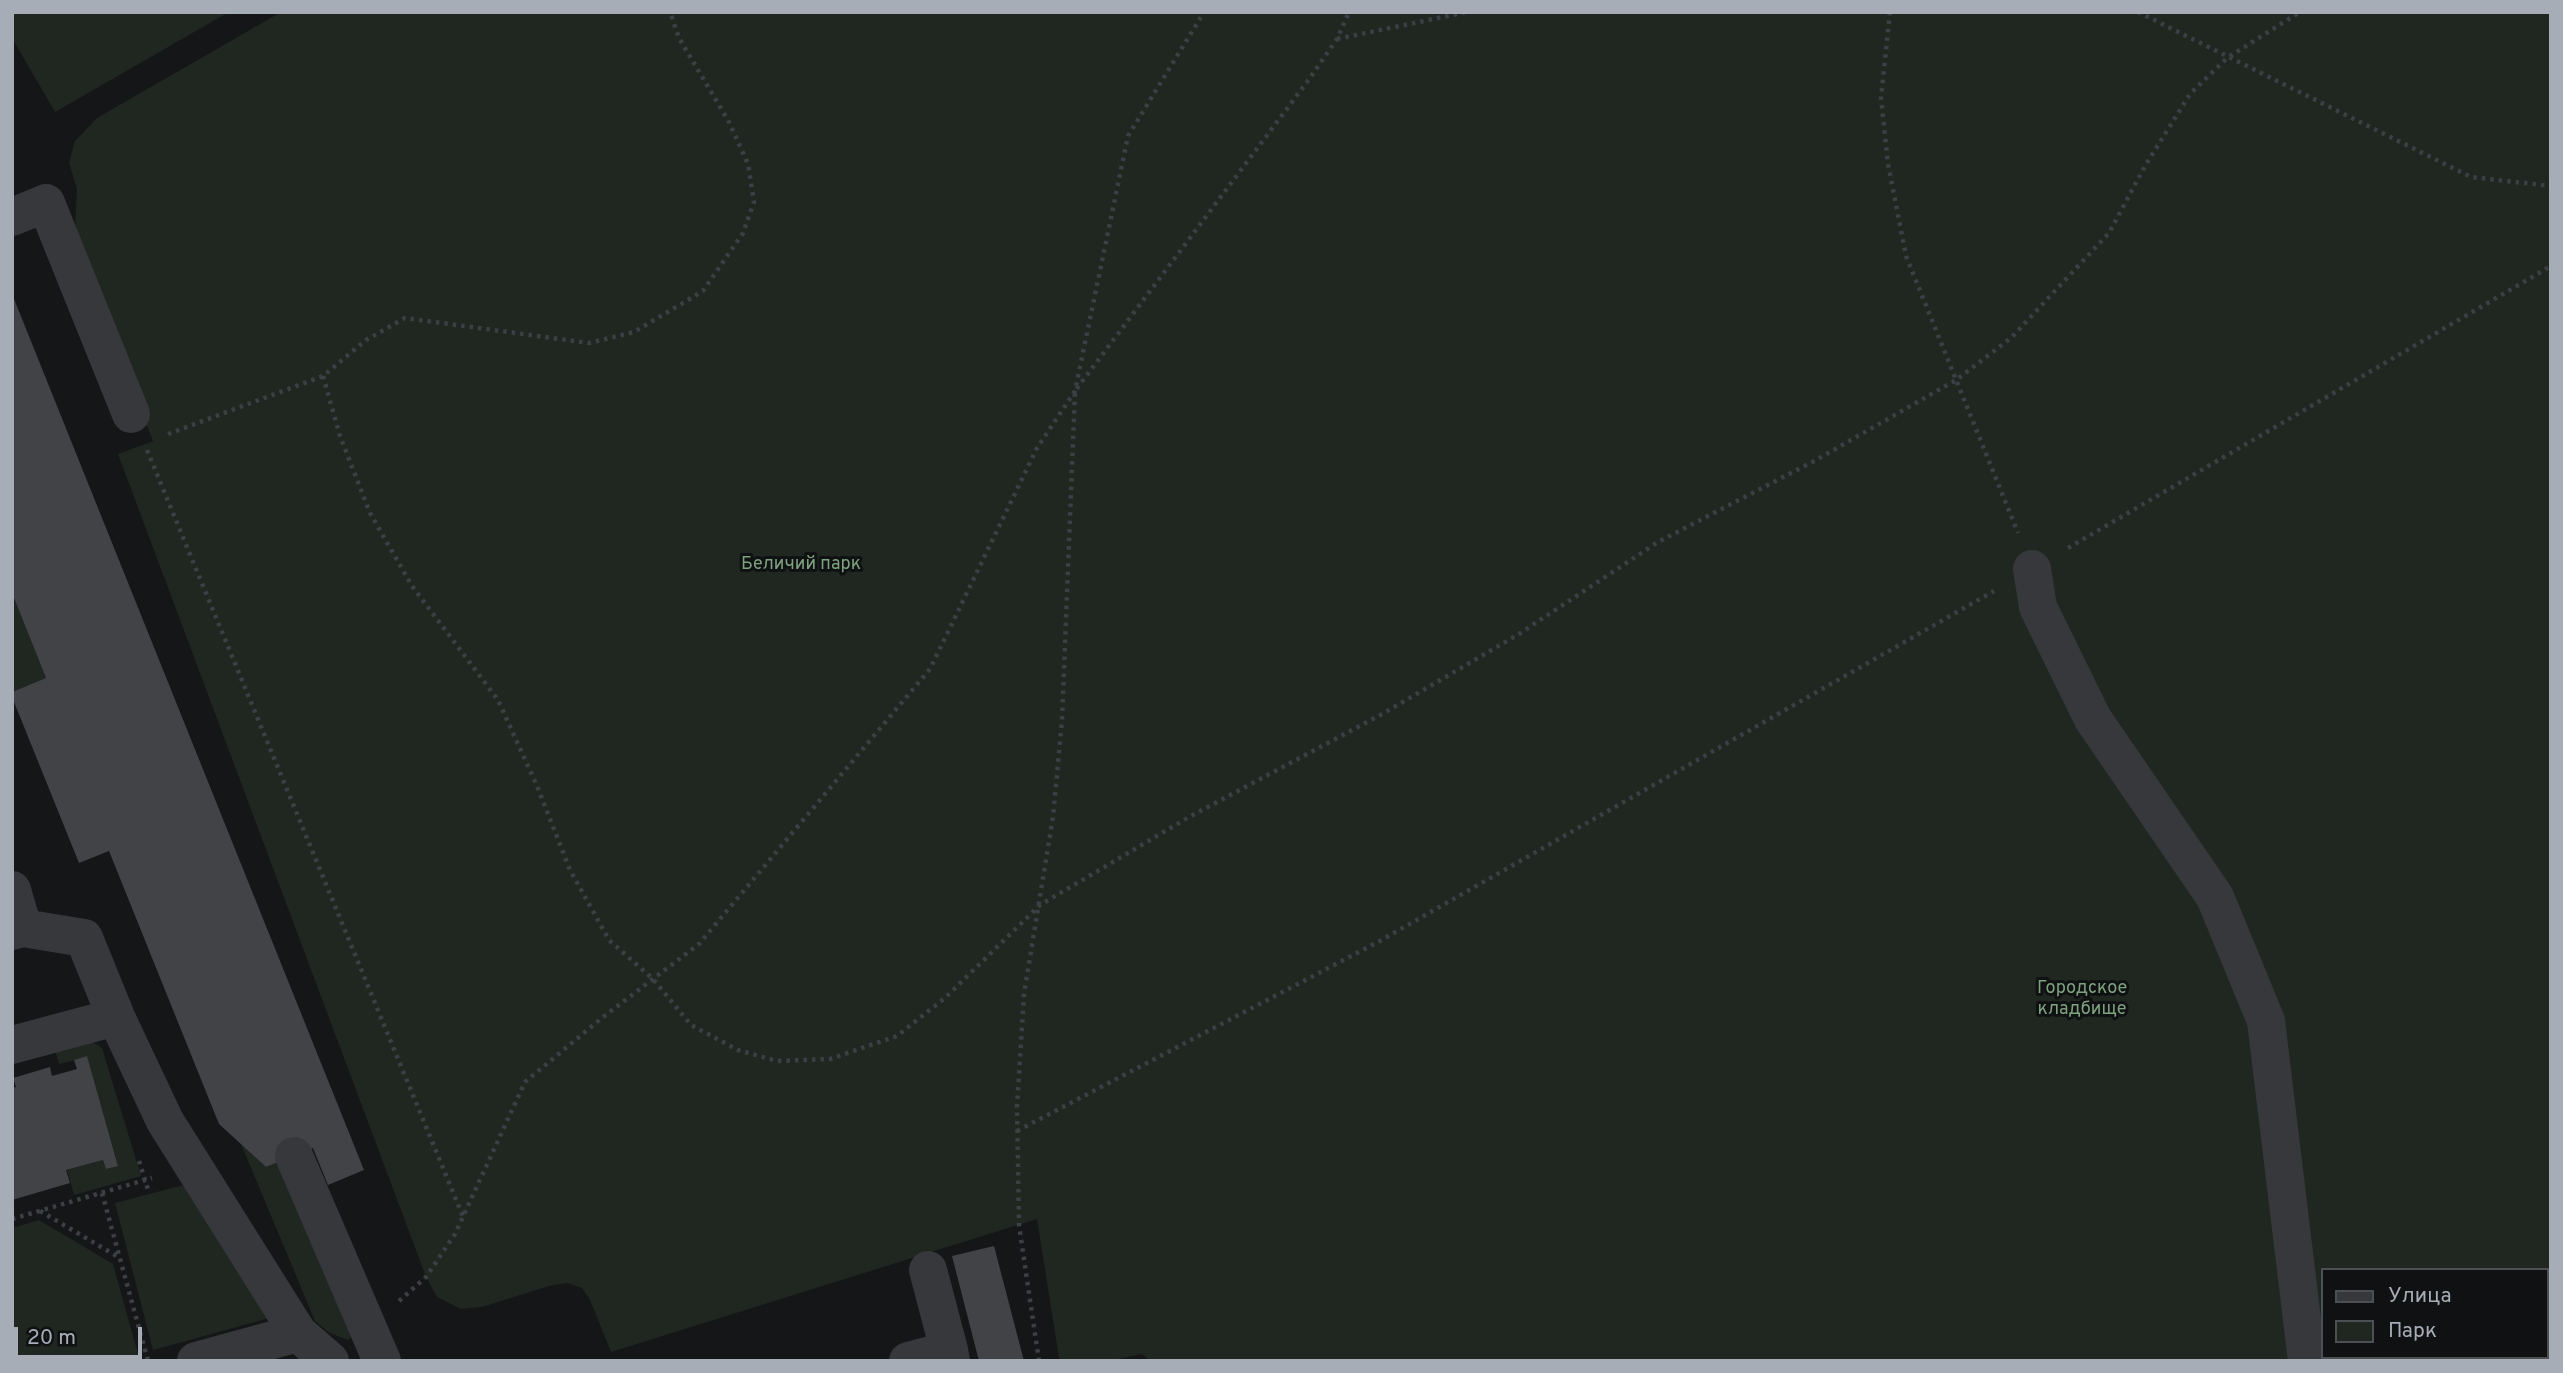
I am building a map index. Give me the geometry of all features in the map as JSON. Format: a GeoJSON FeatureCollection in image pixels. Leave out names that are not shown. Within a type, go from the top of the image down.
{"type":"FeatureCollection","features":[{"type":"Feature","properties":{"kind":"lane"},"geometry":{"type":"LineString","coordinates":[[12,217],[46,203],[144,432]]}},
{"type":"Feature","properties":{"kind":"lane"},"geometry":{"type":"LineString","coordinates":[[2032,569],[2038,607],[2093,719],[2215,897],[2266,1021],[2307,1361]]}},
{"type":"Feature","properties":{"kind":"lane"},"geometry":{"type":"LineString","coordinates":[[12,890],[18,930],[84,937],[116,1017],[165,1121],[298,1333],[330,1361]]}},
{"type":"Feature","properties":{"kind":"lane"},"geometry":{"type":"LineString","coordinates":[[12,1045],[116,1017]]}},
{"type":"Feature","properties":{"kind":"lane"},"geometry":{"type":"LineString","coordinates":[[294,1156],[382,1361]]}},
{"type":"Feature","properties":{"kind":"lane"},"geometry":{"type":"LineString","coordinates":[[908,1361],[950,1356],[928,1270]]}},
{"type":"Feature","properties":{"kind":"lane"},"geometry":{"type":"LineString","coordinates":[[196,1361],[298,1333]]}},
{"type":"Feature","properties":{"kind":"path"},"geometry":{"type":"LineString","coordinates":[[464,1219],[144,432],[323,376],[366,340],[405,318],[589,343],[634,332],[703,291],[743,233],[754,202],[748,164],[729,122],[679,38],[670,12]]}},
{"type":"Feature","properties":{"kind":"path"},"geometry":{"type":"LineString","coordinates":[[1039,1361],[1019,1225],[1017,1130],[1024,994],[1053,817],[1062,720],[1075,391],[1129,136],[1204,12]]}},
{"type":"Feature","properties":{"kind":"path"},"geometry":{"type":"LineString","coordinates":[[426,1277],[464,1219],[525,1082],[699,944],[930,669],[1037,448],[1075,391],[1307,82],[1337,39],[1349,12]]}},
{"type":"Feature","properties":{"kind":"path"},"geometry":{"type":"LineString","coordinates":[[1337,39],[1467,12]]}},
{"type":"Feature","properties":{"kind":"path"},"geometry":{"type":"LineString","coordinates":[[1890,12],[1881,98],[1888,164],[1906,256],[2032,569]]}},
{"type":"Feature","properties":{"kind":"path"},"geometry":{"type":"LineString","coordinates":[[2138,12],[2471,177],[2551,186]]}},
{"type":"Feature","properties":{"kind":"path"},"geometry":{"type":"LineString","coordinates":[[323,376],[341,436],[370,513],[412,586],[498,700],[537,786],[570,870],[609,940],[653,979],[691,1025],[738,1050],[777,1060],[830,1059],[897,1036],[946,997],[1040,905],[1189,817],[1384,713],[1497,648],[1658,542],[1816,460],[1956,380],[2011,338],[2109,233],[2145,166],[2190,94],[2227,58],[2300,12]]}},
{"type":"Feature","properties":{"kind":"path"},"geometry":{"type":"LineString","coordinates":[[1017,1130],[1378,942],[2032,569],[2551,266]]}},
{"type":"Feature","properties":{"kind":"path"},"geometry":{"type":"LineString","coordinates":[[12,1219],[193,1166]]}},
{"type":"Feature","properties":{"kind":"path"},"geometry":{"type":"LineString","coordinates":[[103,1193],[148,1361]]}},
{"type":"Feature","properties":{"kind":"path"},"geometry":{"type":"LineString","coordinates":[[39,1211],[121,1258]]}},
{"type":"Feature","properties":{"kind":"green space"},"geometry":{"type":"Polygon","coordinates":[[[12,12],[229,12],[55,112],[12,38],[12,12]]]}},
{"type":"Feature","properties":{"kind":"green space","name":"Беличий парк"},"geometry":{"type":"Polygon","coordinates":[[[281,12],[2551,12],[2551,1361],[1150,1361],[1142,1354],[1108,1361],[1063,1361],[1059,1358],[1037,1219],[611,1352],[590,1300],[582,1288],[567,1283],[482,1307],[461,1309],[437,1297],[426,1277],[118,454],[153,441],[81,264],[75,226],[77,189],[69,163],[75,141],[97,118],[281,12]]]}},
{"type":"Feature","properties":{"kind":"green space"},"geometry":{"type":"Polygon","coordinates":[[[12,593],[46,678],[12,692],[12,593]]]}},
{"type":"Feature","properties":{"kind":"green space"},"geometry":{"type":"Polygon","coordinates":[[[90,1040],[102,1048],[141,1176],[74,1195],[67,1170],[103,1160],[106,1169],[118,1165],[87,1057],[59,1064],[55,1050],[90,1040]]]}},
{"type":"Feature","properties":{"kind":"green space"},"geometry":{"type":"Polygon","coordinates":[[[241,1144],[266,1167],[279,1162],[354,1334],[348,1340],[330,1333],[315,1321],[241,1144]]]}},
{"type":"Feature","properties":{"kind":"green space"},"geometry":{"type":"Polygon","coordinates":[[[195,1182],[273,1317],[153,1350],[115,1203],[195,1182]]]}},
{"type":"Feature","properties":{"kind":"green space"},"geometry":{"type":"Polygon","coordinates":[[[39,1220],[113,1264],[140,1361],[12,1361],[12,1228],[39,1220]]]}},
{"type":"Feature","properties":{"kind":"building"},"geometry":{"type":"Polygon","coordinates":[[[12,294],[364,1170],[328,1185],[313,1148],[266,1167],[219,1124],[109,851],[79,863],[12,697],[12,692],[46,678],[12,593],[12,294]]]}},
{"type":"Feature","properties":{"kind":"building"},"geometry":{"type":"Polygon","coordinates":[[[87,1056],[118,1166],[106,1169],[103,1160],[66,1170],[70,1183],[12,1200],[12,1088],[16,1087],[13,1078],[50,1067],[52,1076],[77,1069],[74,1060],[87,1056]]]}},
{"type":"Feature","properties":{"kind":"building"},"geometry":{"type":"Polygon","coordinates":[[[994,1246],[1024,1361],[979,1361],[952,1256],[994,1246]]]}},
{"type":"Feature","properties":{"kind":"park label","name":"Городское кладбище"},"geometry":{"type":"Point","coordinates":[2082,999]}}]}
